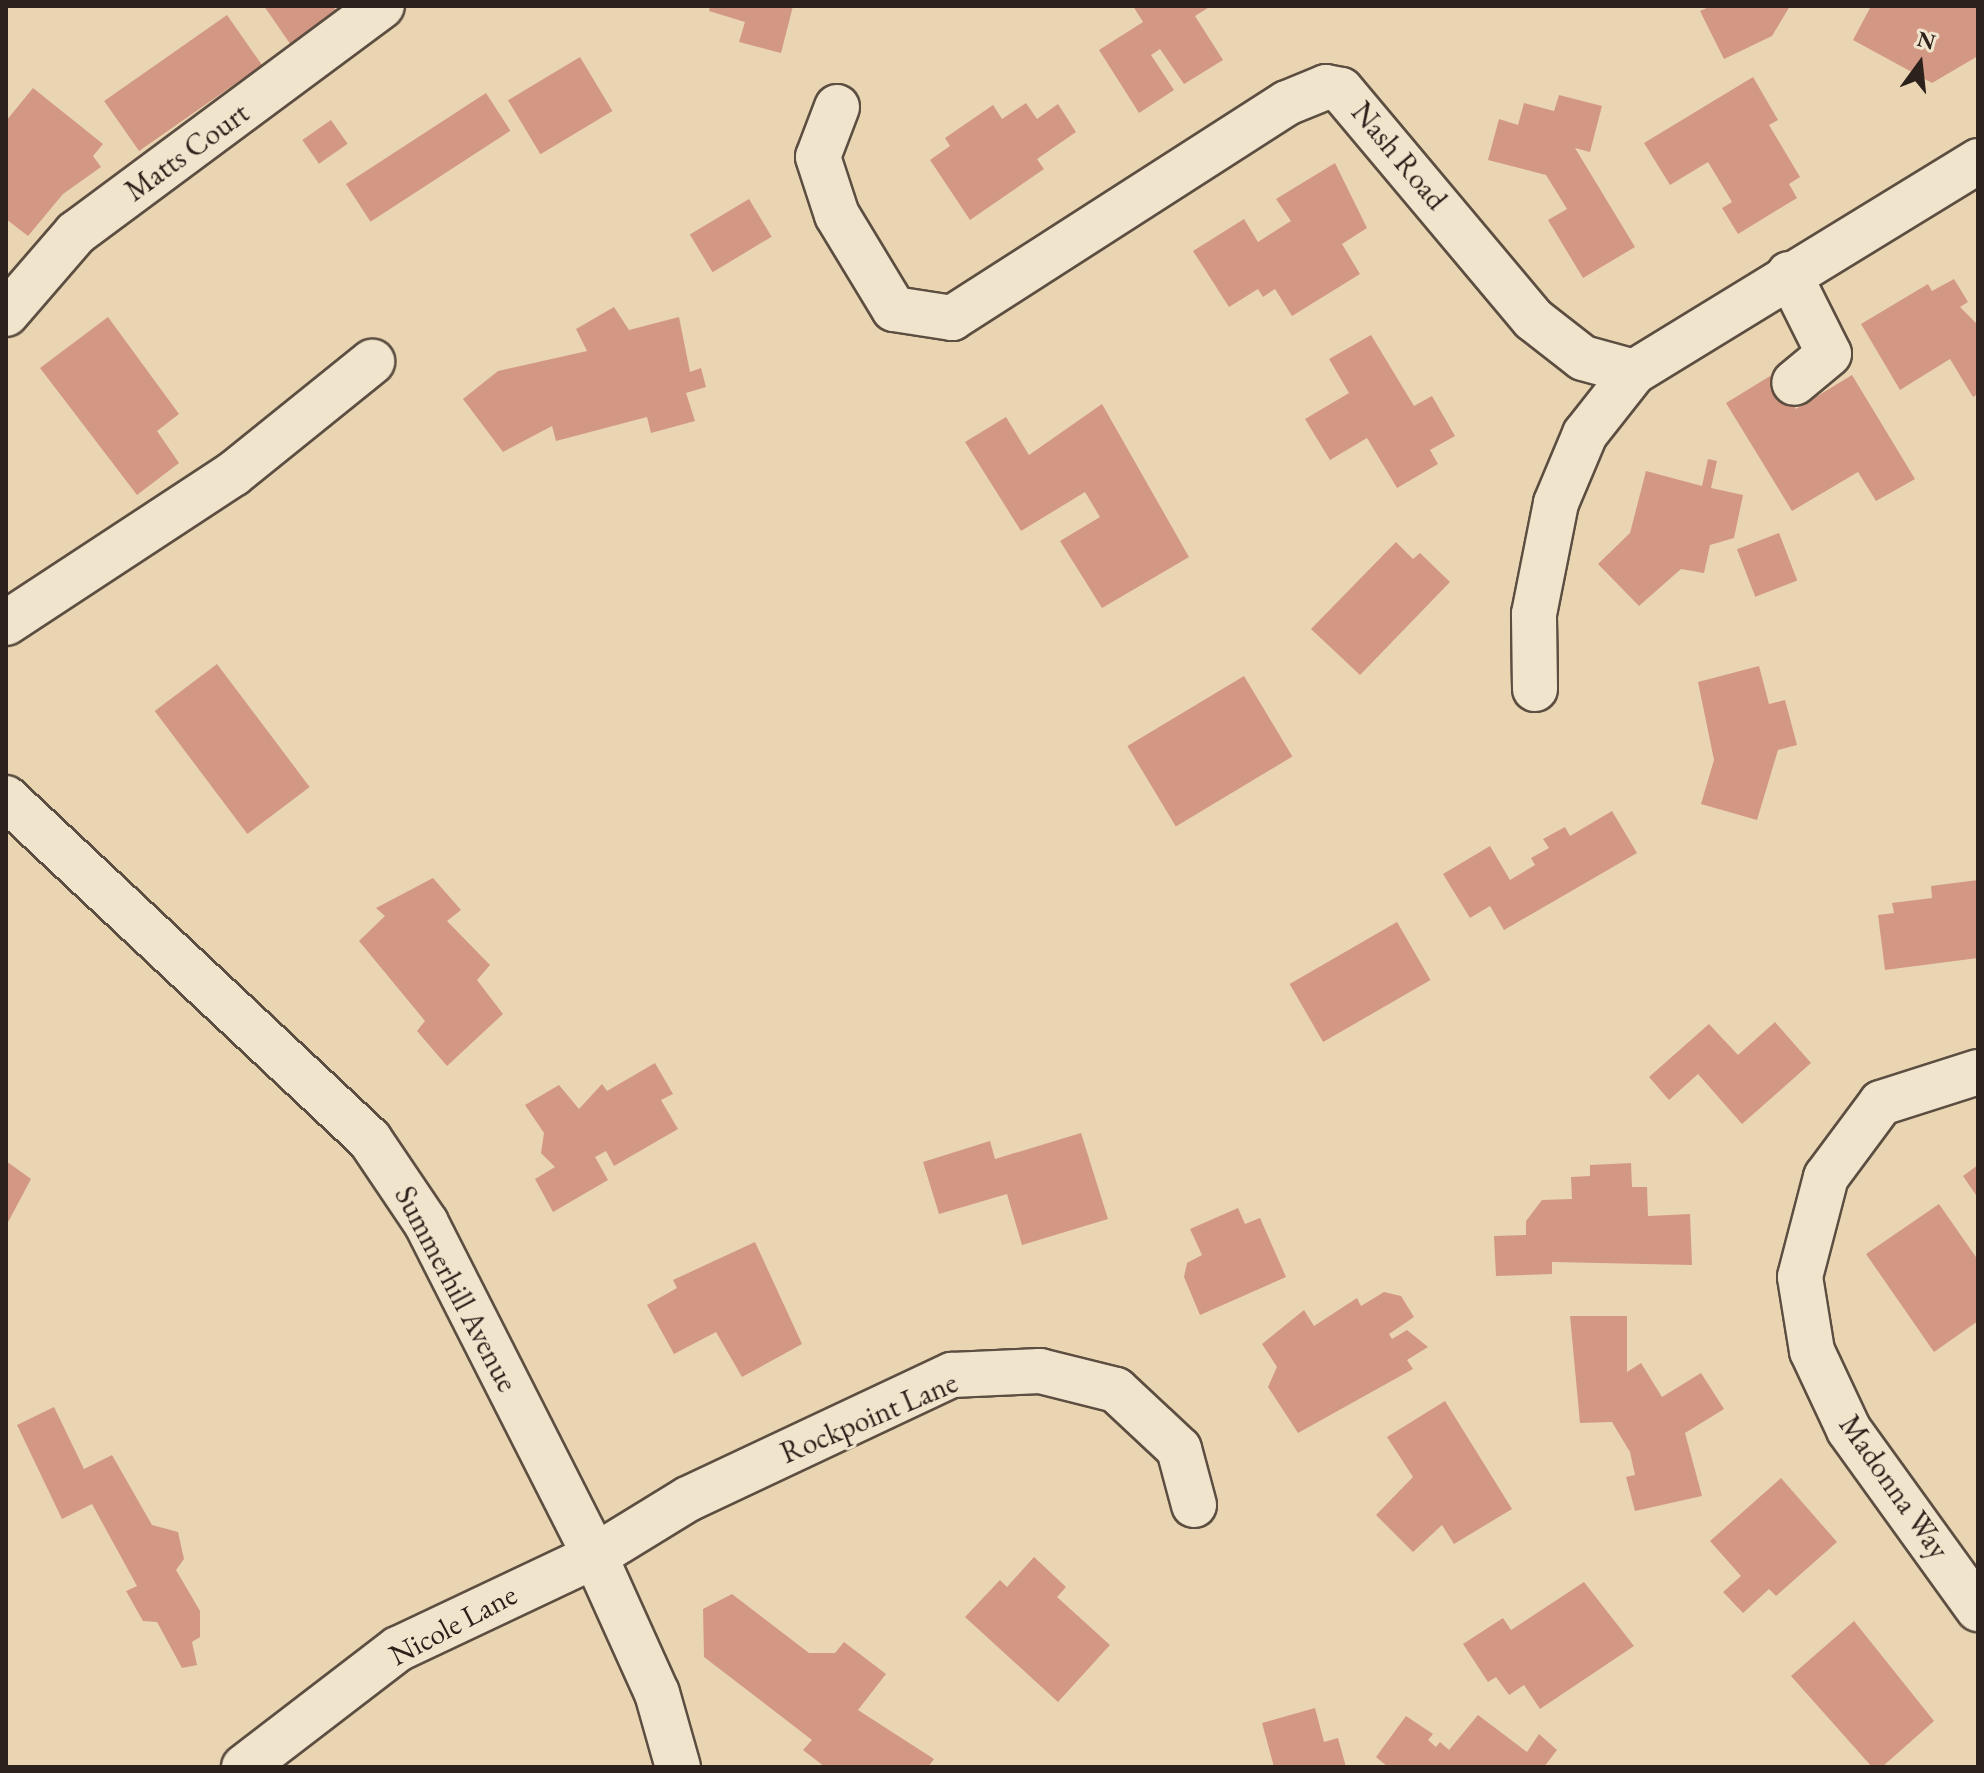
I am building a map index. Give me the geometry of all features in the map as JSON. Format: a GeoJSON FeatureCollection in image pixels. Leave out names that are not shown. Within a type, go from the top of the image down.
{"type":"FeatureCollection","features":[{"type":"Feature","properties":{"kind":"street","name":"Matts Court"},"geometry":{"type":"LineString","coordinates":[[6,314],[76,233],[382,6]]}},
{"type":"Feature","properties":{"kind":"street","name":"Nash Road"},"geometry":{"type":"LineString","coordinates":[[837,107],[818,157],[837,215],[894,309],[952,318],[1287,103],[1326,87],[1341,90],[1533,319],[1583,358],[1634,372]]}},
{"type":"Feature","properties":{"kind":"street"},"geometry":{"type":"LineString","coordinates":[[1535,689],[1534,614],[1556,503],[1585,434],[1634,372],[1789,274],[1972,177]]}},
{"type":"Feature","properties":{"kind":"street"},"geometry":{"type":"LineString","coordinates":[[1789,274],[1829,354],[1794,383]]}},
{"type":"Feature","properties":{"kind":"street"},"geometry":{"type":"LineString","coordinates":[[6,623],[233,474],[372,362]]}},
{"type":"Feature","properties":{"kind":"street","name":"Summerhill Avenue"},"geometry":{"type":"LineString","coordinates":[[6,798],[370,1140],[426,1223],[595,1556],[657,1693],[678,1767]]}},
{"type":"Feature","properties":{"kind":"street","name":"Madonna Way"},"geometry":{"type":"LineString","coordinates":[[1978,1072],[1881,1103],[1826,1177],[1800,1277],[1812,1351],[1849,1430],[1978,1609]]}},
{"type":"Feature","properties":{"kind":"street","name":"Rockpoint Lane"},"geometry":{"type":"LineString","coordinates":[[595,1556],[688,1499],[952,1375],[1040,1371],[1116,1390],[1179,1449],[1194,1505]]}},
{"type":"Feature","properties":{"kind":"street","name":"Nicole Lane"},"geometry":{"type":"LineString","coordinates":[[244,1767],[273,1752],[398,1649],[595,1556]]}},
{"type":"Feature","properties":{"kind":"building"},"geometry":{"type":"Polygon","coordinates":[[[264,6],[333,6],[340,16],[293,48],[264,6]]]}},
{"type":"Feature","properties":{"kind":"building"},"geometry":{"type":"Polygon","coordinates":[[[710,6],[793,6],[781,53],[739,42],[745,22],[709,11],[710,6]]]}},
{"type":"Feature","properties":{"kind":"building"},"geometry":{"type":"Polygon","coordinates":[[[1133,6],[1211,6],[1195,16],[1223,60],[1184,84],[1160,49],[1151,55],[1174,90],[1139,113],[1099,50],[1143,22],[1133,6]]]}},
{"type":"Feature","properties":{"kind":"building"},"geometry":{"type":"Polygon","coordinates":[[[1711,6],[1790,6],[1772,36],[1724,59],[1700,11],[1711,6]]]}},
{"type":"Feature","properties":{"kind":"building"},"geometry":{"type":"Polygon","coordinates":[[[1871,6],[1978,6],[1978,56],[1932,83],[1853,40],[1871,6]]]}},
{"type":"Feature","properties":{"kind":"building"},"geometry":{"type":"Polygon","coordinates":[[[227,15],[262,65],[139,151],[104,101],[227,15]]]}},
{"type":"Feature","properties":{"kind":"building"},"geometry":{"type":"Polygon","coordinates":[[[580,57],[612,111],[540,154],[508,100],[580,57]]]}},
{"type":"Feature","properties":{"kind":"building"},"geometry":{"type":"Polygon","coordinates":[[[1753,77],[1778,120],[1769,125],[1800,177],[1789,184],[1797,198],[1738,234],[1722,208],[1732,202],[1708,162],[1670,185],[1644,143],[1753,77]]]}},
{"type":"Feature","properties":{"kind":"building"},"geometry":{"type":"Polygon","coordinates":[[[33,88],[103,144],[93,156],[101,167],[63,194],[28,236],[6,219],[6,121],[33,88]]]}},
{"type":"Feature","properties":{"kind":"building"},"geometry":{"type":"Polygon","coordinates":[[[486,93],[511,131],[370,222],[346,184],[486,93]]]}},
{"type":"Feature","properties":{"kind":"building"},"geometry":{"type":"Polygon","coordinates":[[[1559,95],[1602,106],[1590,152],[1575,148],[1635,247],[1583,278],[1548,220],[1567,209],[1546,175],[1488,160],[1499,119],[1518,125],[1524,103],[1554,111],[1559,95]]]}},
{"type":"Feature","properties":{"kind":"building"},"geometry":{"type":"Polygon","coordinates":[[[1026,103],[1037,119],[1058,104],[1076,132],[1037,159],[1044,169],[970,220],[930,160],[950,146],[945,138],[993,105],[1002,119],[1026,103]]]}},
{"type":"Feature","properties":{"kind":"building"},"geometry":{"type":"Polygon","coordinates":[[[331,120],[348,144],[319,164],[302,140],[331,120]]]}},
{"type":"Feature","properties":{"kind":"building"},"geometry":{"type":"Polygon","coordinates":[[[1335,163],[1367,228],[1342,244],[1360,274],[1292,316],[1275,289],[1263,297],[1258,289],[1229,307],[1193,251],[1244,219],[1258,242],[1291,221],[1276,199],[1335,163]]]}},
{"type":"Feature","properties":{"kind":"building"},"geometry":{"type":"Polygon","coordinates":[[[749,199],[772,237],[713,272],[690,235],[749,199]]]}},
{"type":"Feature","properties":{"kind":"building"},"geometry":{"type":"Polygon","coordinates":[[[1954,279],[1968,302],[1960,307],[1976,323],[1978,394],[1973,397],[1950,359],[1900,390],[1861,324],[1928,284],[1932,291],[1954,279]]]}},
{"type":"Feature","properties":{"kind":"building"},"geometry":{"type":"Polygon","coordinates":[[[614,307],[629,330],[679,317],[690,372],[701,368],[706,387],[686,393],[695,421],[651,433],[647,417],[556,441],[552,426],[503,452],[463,399],[498,371],[587,351],[576,329],[614,307]]]}},
{"type":"Feature","properties":{"kind":"building"},"geometry":{"type":"Polygon","coordinates":[[[108,317],[179,414],[157,431],[179,463],[137,495],[40,368],[108,317]]]}},
{"type":"Feature","properties":{"kind":"building"},"geometry":{"type":"Polygon","coordinates":[[[1371,335],[1414,406],[1432,396],[1455,436],[1430,450],[1438,464],[1397,488],[1367,438],[1330,460],[1305,419],[1349,393],[1329,359],[1371,335]]]}},
{"type":"Feature","properties":{"kind":"building"},"geometry":{"type":"Polygon","coordinates":[[[1775,373],[1796,409],[1852,375],[1915,479],[1876,501],[1858,472],[1792,511],[1726,403],[1775,373]]]}},
{"type":"Feature","properties":{"kind":"building"},"geometry":{"type":"Polygon","coordinates":[[[1102,404],[1189,557],[1102,608],[1060,541],[1100,517],[1085,492],[1021,531],[965,442],[1006,417],[1029,455],[1102,404]]]}},
{"type":"Feature","properties":{"kind":"building"},"geometry":{"type":"Polygon","coordinates":[[[1708,459],[1717,461],[1711,488],[1743,495],[1734,538],[1710,545],[1704,573],[1681,569],[1639,606],[1598,564],[1630,533],[1646,471],[1702,486],[1708,459]]]}},
{"type":"Feature","properties":{"kind":"building"},"geometry":{"type":"Polygon","coordinates":[[[1779,533],[1797,581],[1755,597],[1737,549],[1779,533]]]}},
{"type":"Feature","properties":{"kind":"building"},"geometry":{"type":"Polygon","coordinates":[[[1396,542],[1413,559],[1420,553],[1450,582],[1360,675],[1311,629],[1396,542]]]}},
{"type":"Feature","properties":{"kind":"building"},"geometry":{"type":"Polygon","coordinates":[[[217,664],[310,787],[247,834],[155,711],[217,664]]]}},
{"type":"Feature","properties":{"kind":"building"},"geometry":{"type":"Polygon","coordinates":[[[1759,666],[1769,704],[1785,700],[1797,745],[1778,750],[1757,820],[1701,804],[1714,760],[1698,682],[1759,666]]]}},
{"type":"Feature","properties":{"kind":"building"},"geometry":{"type":"Polygon","coordinates":[[[1244,676],[1292,757],[1176,827],[1127,746],[1244,676]]]}},
{"type":"Feature","properties":{"kind":"building"},"geometry":{"type":"Polygon","coordinates":[[[1612,811],[1637,853],[1504,930],[1490,906],[1470,918],[1443,874],[1490,846],[1510,880],[1535,865],[1531,858],[1549,848],[1543,839],[1565,827],[1570,836],[1612,811]]]}},
{"type":"Feature","properties":{"kind":"building"},"geometry":{"type":"Polygon","coordinates":[[[433,878],[461,910],[447,921],[490,965],[477,980],[503,1014],[447,1066],[417,1031],[425,1021],[359,941],[385,916],[376,908],[433,878]]]}},
{"type":"Feature","properties":{"kind":"building"},"geometry":{"type":"Polygon","coordinates":[[[1978,880],[1978,958],[1885,970],[1878,915],[1894,913],[1892,903],[1932,898],[1931,886],[1978,880]]]}},
{"type":"Feature","properties":{"kind":"building"},"geometry":{"type":"Polygon","coordinates":[[[1397,922],[1430,980],[1323,1042],[1290,984],[1397,922]]]}},
{"type":"Feature","properties":{"kind":"building"},"geometry":{"type":"Polygon","coordinates":[[[1775,1022],[1811,1063],[1742,1124],[1698,1074],[1669,1100],[1649,1077],[1709,1024],[1738,1055],[1775,1022]]]}},
{"type":"Feature","properties":{"kind":"building"},"geometry":{"type":"Polygon","coordinates":[[[655,1063],[673,1094],[661,1100],[678,1129],[614,1166],[606,1151],[595,1157],[608,1180],[553,1212],[535,1179],[555,1167],[541,1153],[544,1133],[525,1105],[559,1085],[579,1109],[602,1084],[607,1091],[655,1063]]]}},
{"type":"Feature","properties":{"kind":"building"},"geometry":{"type":"Polygon","coordinates":[[[1081,1133],[1108,1219],[1022,1245],[1007,1194],[939,1214],[923,1162],[990,1141],[995,1159],[1081,1133]]]}},
{"type":"Feature","properties":{"kind":"building"},"geometry":{"type":"Polygon","coordinates":[[[6,1161],[31,1179],[6,1226],[6,1161]]]}},
{"type":"Feature","properties":{"kind":"building"},"geometry":{"type":"Polygon","coordinates":[[[1631,1163],[1632,1187],[1647,1187],[1648,1216],[1690,1214],[1692,1265],[1552,1262],[1552,1274],[1496,1276],[1494,1236],[1526,1235],[1526,1221],[1542,1200],[1572,1199],[1571,1177],[1590,1176],[1590,1165],[1631,1163]]]}},
{"type":"Feature","properties":{"kind":"building"},"geometry":{"type":"Polygon","coordinates":[[[1978,1165],[1978,1198],[1963,1176],[1978,1165]]]}},
{"type":"Feature","properties":{"kind":"building"},"geometry":{"type":"Polygon","coordinates":[[[1939,1204],[1978,1260],[1978,1321],[1934,1352],[1866,1254],[1939,1204]]]}},
{"type":"Feature","properties":{"kind":"building"},"geometry":{"type":"Polygon","coordinates":[[[1238,1208],[1245,1224],[1260,1218],[1286,1277],[1200,1315],[1184,1277],[1187,1263],[1202,1255],[1190,1229],[1238,1208]]]}},
{"type":"Feature","properties":{"kind":"building"},"geometry":{"type":"Polygon","coordinates":[[[755,1242],[802,1344],[742,1377],[716,1332],[674,1354],[647,1305],[677,1288],[673,1280],[755,1242]]]}},
{"type":"Feature","properties":{"kind":"building"},"geometry":{"type":"Polygon","coordinates":[[[1384,1292],[1401,1296],[1414,1317],[1389,1334],[1392,1339],[1407,1330],[1428,1347],[1407,1360],[1413,1369],[1298,1433],[1268,1387],[1277,1367],[1262,1344],[1304,1310],[1314,1326],[1357,1298],[1361,1306],[1384,1292]]]}},
{"type":"Feature","properties":{"kind":"building"},"geometry":{"type":"Polygon","coordinates":[[[1570,1316],[1627,1316],[1627,1372],[1641,1363],[1662,1397],[1701,1373],[1724,1409],[1685,1433],[1702,1496],[1635,1511],[1626,1477],[1635,1475],[1630,1452],[1612,1422],[1580,1423],[1570,1316]]]}},
{"type":"Feature","properties":{"kind":"building"},"geometry":{"type":"Polygon","coordinates":[[[1445,1401],[1512,1509],[1454,1544],[1442,1525],[1413,1552],[1376,1515],[1413,1477],[1387,1437],[1445,1401]]]}},
{"type":"Feature","properties":{"kind":"building"},"geometry":{"type":"Polygon","coordinates":[[[54,1407],[84,1469],[112,1455],[152,1525],[178,1532],[184,1559],[176,1570],[200,1611],[200,1637],[192,1642],[197,1665],[182,1668],[157,1622],[143,1621],[126,1591],[137,1586],[92,1504],[62,1519],[17,1425],[54,1407]]]}},
{"type":"Feature","properties":{"kind":"building"},"geometry":{"type":"Polygon","coordinates":[[[1781,1478],[1837,1542],[1776,1596],[1769,1589],[1743,1613],[1723,1592],[1741,1576],[1710,1541],[1781,1478]]]}},
{"type":"Feature","properties":{"kind":"building"},"geometry":{"type":"Polygon","coordinates":[[[1034,1557],[1066,1587],[1057,1597],[1110,1645],[1058,1702],[965,1617],[1000,1580],[1007,1587],[1034,1557]]]}},
{"type":"Feature","properties":{"kind":"building"},"geometry":{"type":"Polygon","coordinates":[[[1584,1582],[1634,1646],[1540,1709],[1524,1685],[1509,1695],[1496,1677],[1488,1682],[1463,1644],[1503,1618],[1511,1630],[1584,1582]]]}},
{"type":"Feature","properties":{"kind":"building"},"geometry":{"type":"Polygon","coordinates":[[[732,1594],[809,1653],[835,1653],[844,1642],[886,1674],[858,1710],[934,1759],[928,1767],[825,1767],[803,1750],[812,1740],[704,1657],[703,1609],[732,1594]]]}},
{"type":"Feature","properties":{"kind":"building"},"geometry":{"type":"Polygon","coordinates":[[[1854,1621],[1934,1721],[1882,1767],[1872,1767],[1791,1676],[1854,1621]]]}},
{"type":"Feature","properties":{"kind":"building"},"geometry":{"type":"Polygon","coordinates":[[[1315,1708],[1324,1742],[1338,1738],[1346,1767],[1274,1767],[1262,1723],[1315,1708]]]}},
{"type":"Feature","properties":{"kind":"building"},"geometry":{"type":"Polygon","coordinates":[[[1478,1715],[1527,1752],[1539,1734],[1557,1750],[1544,1767],[1388,1767],[1376,1757],[1406,1716],[1433,1734],[1428,1740],[1436,1747],[1440,1742],[1449,1750],[1478,1715]]]}}]}
